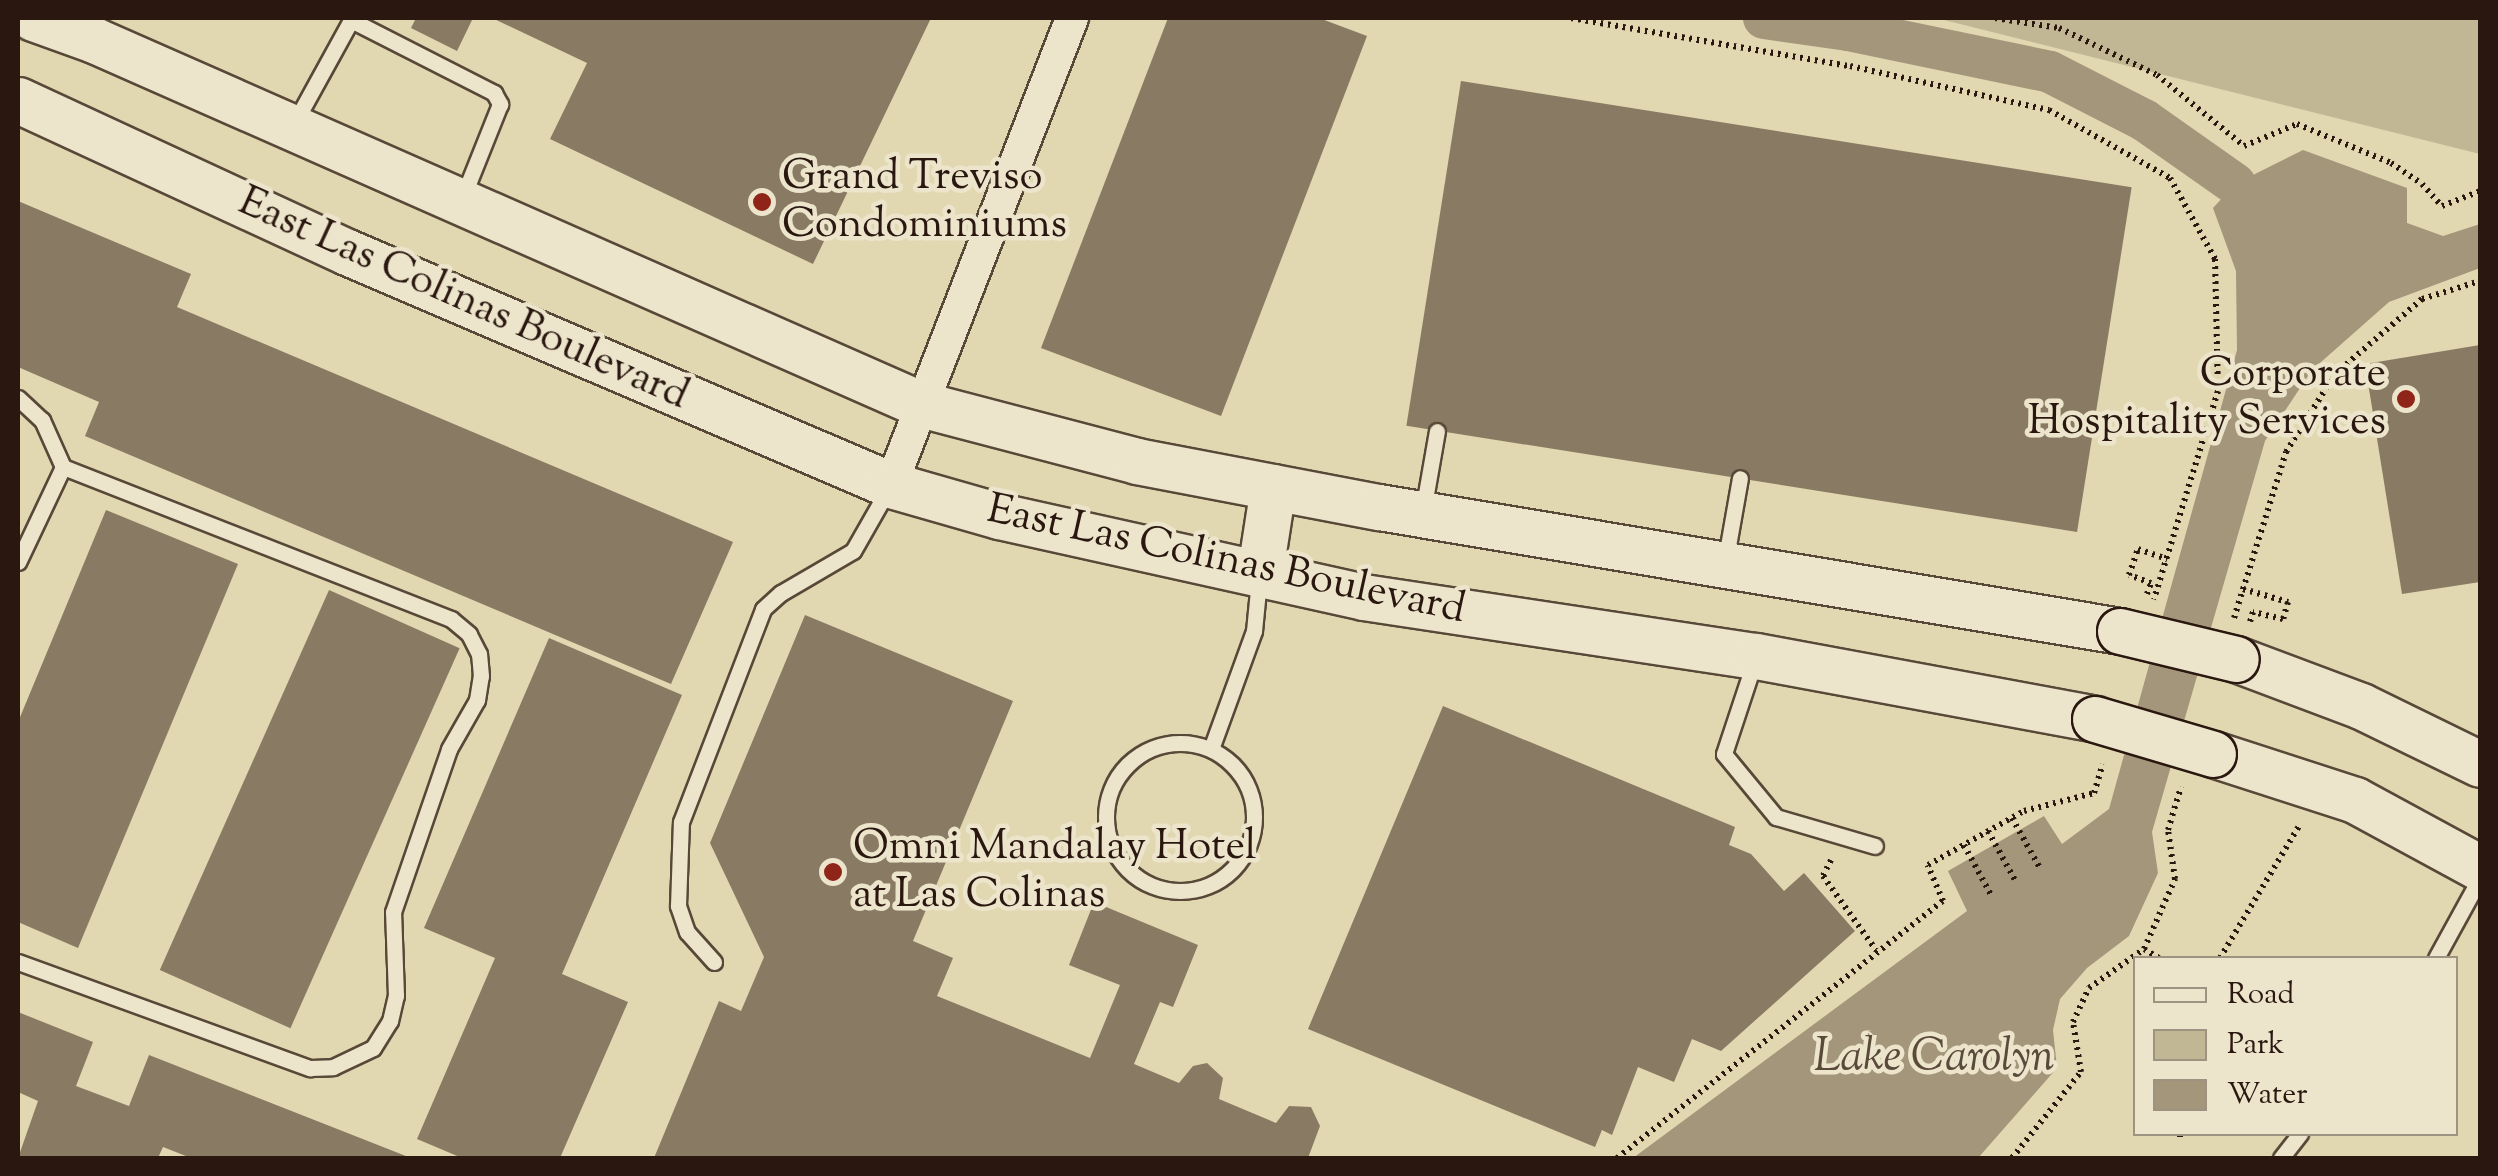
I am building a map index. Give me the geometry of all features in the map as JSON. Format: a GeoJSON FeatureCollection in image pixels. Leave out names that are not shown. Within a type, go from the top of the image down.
{"type":"FeatureCollection","features":[{"type":"Feature","properties":{"kind":"main road","name":"East Las Colinas Boulevard"},"geometry":{"type":"LineString","coordinates":[[33,18],[920,404],[1047,440],[1422,514],[1725,565],[2139,614],[2239,638],[2361,706],[2480,764]]}},
{"type":"Feature","properties":{"kind":"main road","name":"East Las Colinas Boulevard"},"geometry":{"type":"LineString","coordinates":[[18,100],[346,252],[891,485],[1126,546],[1260,571],[1364,598],[1756,656],[2100,738],[2355,800],[2480,868]]}},
{"type":"Feature","properties":{"kind":"main road"},"geometry":{"type":"LineString","coordinates":[[1260,571],[1273,487]]}},
{"type":"Feature","properties":{"kind":"street"},"geometry":{"type":"LineString","coordinates":[[891,485],[1072,18]]}},
{"type":"Feature","properties":{"kind":"lane"},"geometry":{"type":"LineString","coordinates":[[292,128],[351,20],[494,93],[500,104],[460,202]]}},
{"type":"Feature","properties":{"kind":"lane"},"geometry":{"type":"LineString","coordinates":[[18,398],[42,420],[63,467],[451,619],[469,634],[478,654],[481,676],[477,700],[449,749],[393,912],[396,996],[390,1021],[372,1048],[333,1067],[310,1068],[18,962]]}},
{"type":"Feature","properties":{"kind":"lane"},"geometry":{"type":"LineString","coordinates":[[1422,514],[1436,431]]}},
{"type":"Feature","properties":{"kind":"lane"},"geometry":{"type":"LineString","coordinates":[[18,562],[63,467]]}},
{"type":"Feature","properties":{"kind":"lane"},"geometry":{"type":"LineString","coordinates":[[1725,565],[1740,478]]}},
{"type":"Feature","properties":{"kind":"lane"},"geometry":{"type":"LineString","coordinates":[[714,962],[687,932],[678,906],[681,822],[763,609],[781,593],[853,550],[891,485]]}},
{"type":"Feature","properties":{"kind":"lane"},"geometry":{"type":"LineString","coordinates":[[1211,748],[1254,631],[1260,571]]}},
{"type":"Feature","properties":{"kind":"lane"},"geometry":{"type":"LineString","coordinates":[[1756,656],[1724,754],[1776,817],[1875,846]]}},
{"type":"Feature","properties":{"kind":"lane"},"geometry":{"type":"LineString","coordinates":[[1187,742],[1211,748],[1239,772],[1254,804],[1254,828],[1246,851],[1222,878],[1188,892],[1163,890],[1140,881],[1121,864],[1109,842],[1104,818],[1108,793],[1120,771],[1150,749],[1187,742]]}},
{"type":"Feature","properties":{"kind":"lane"},"geometry":{"type":"LineString","coordinates":[[2437,956],[2480,878]]}},
{"type":"Feature","properties":{"kind":"lane"},"geometry":{"type":"LineString","coordinates":[[2280,1158],[2298,1136]]}},
{"type":"Feature","properties":{"kind":"path"},"geometry":{"type":"LineString","coordinates":[[1571,18],[1850,66],[2049,110],[2170,178],[2216,259],[2218,391],[2166,559],[2139,614]]}},
{"type":"Feature","properties":{"kind":"path"},"geometry":{"type":"LineString","coordinates":[[1995,18],[2059,28],[2158,74],[2244,146],[2297,124],[2391,163],[2422,184],[2442,206],[2480,191]]}},
{"type":"Feature","properties":{"kind":"path"},"geometry":{"type":"LineString","coordinates":[[2239,638],[2243,589],[2286,452],[2335,374],[2422,299],[2480,281]]}},
{"type":"Feature","properties":{"kind":"path"},"geometry":{"type":"LineString","coordinates":[[2139,614],[2151,583],[2129,575],[2138,549],[2166,559]]}},
{"type":"Feature","properties":{"kind":"path"},"geometry":{"type":"LineString","coordinates":[[2239,638],[2254,612],[2282,619],[2288,602],[2243,589]]}},
{"type":"Feature","properties":{"kind":"path"},"geometry":{"type":"LineString","coordinates":[[1618,1158],[1876,950],[1943,902],[1928,864],[2012,818],[2094,794],[2100,738]]}},
{"type":"Feature","properties":{"kind":"path"},"geometry":{"type":"LineString","coordinates":[[2135,956],[2144,950],[2175,880],[2168,830],[2199,764]]}},
{"type":"Feature","properties":{"kind":"path"},"geometry":{"type":"LineString","coordinates":[[2012,818],[2040,868]]}},
{"type":"Feature","properties":{"kind":"path"},"geometry":{"type":"LineString","coordinates":[[2221,956],[2304,818]]}},
{"type":"Feature","properties":{"kind":"path"},"geometry":{"type":"LineString","coordinates":[[1988,832],[2016,882]]}},
{"type":"Feature","properties":{"kind":"path"},"geometry":{"type":"LineString","coordinates":[[1842,836],[1823,876],[1876,950]]}},
{"type":"Feature","properties":{"kind":"path"},"geometry":{"type":"LineString","coordinates":[[1964,845],[1991,895]]}},
{"type":"Feature","properties":{"kind":"path"},"geometry":{"type":"LineString","coordinates":[[2144,950],[2155,956]]}},
{"type":"Feature","properties":{"kind":"path"},"geometry":{"type":"LineString","coordinates":[[2012,1158],[2081,1072],[2073,1022],[2089,988],[2133,958]]}},
{"type":"Feature","properties":{"kind":"green space"},"geometry":{"type":"Polygon","coordinates":[[[1936,18],[2480,18],[2480,154],[1936,18]]]}},
{"type":"Feature","properties":{"kind":"water","name":"Lake Carolyn"},"geometry":{"type":"Polygon","coordinates":[[[2303,150],[2407,188],[2407,223],[2443,236],[2480,224],[2480,268],[2389,302],[2312,370],[2265,441],[2152,832],[2158,873],[2129,936],[2087,968],[2060,999],[2053,1030],[2057,1068],[1978,1158],[1633,1158],[1967,911],[1948,871],[2044,816],[2062,844],[2109,809],[2237,350],[2236,271],[2213,208],[2235,184],[2303,150]]]}},
{"type":"Feature","properties":{"kind":"building"},"geometry":{"type":"Polygon","coordinates":[[[416,18],[473,18],[457,51],[411,28],[416,18]]]}},
{"type":"Feature","properties":{"kind":"building","name":"Grand Treviso Condominiums"},"geometry":{"type":"Polygon","coordinates":[[[492,18],[931,18],[813,264],[550,139],[587,63],[492,18]]]}},
{"type":"Feature","properties":{"kind":"building"},"geometry":{"type":"Polygon","coordinates":[[[1168,18],[1319,18],[1367,36],[1221,416],[1041,348],[1168,18]]]}},
{"type":"Feature","properties":{"kind":"building"},"geometry":{"type":"Polygon","coordinates":[[[1461,81],[2132,187],[2077,532],[1406,426],[1461,81]]]}},
{"type":"Feature","properties":{"kind":"building"},"geometry":{"type":"Polygon","coordinates":[[[18,201],[191,274],[177,307],[733,542],[671,684],[85,436],[99,402],[18,367],[18,201]]]}},
{"type":"Feature","properties":{"kind":"building"},"geometry":{"type":"Polygon","coordinates":[[[2480,345],[2480,582],[2402,594],[2365,364],[2480,345]]]}},
{"type":"Feature","properties":{"kind":"building"},"geometry":{"type":"Polygon","coordinates":[[[106,510],[238,564],[78,948],[18,922],[18,722],[106,510]]]}},
{"type":"Feature","properties":{"kind":"building"},"geometry":{"type":"Polygon","coordinates":[[[329,590],[460,648],[290,1028],[160,970],[329,590]]]}},
{"type":"Feature","properties":{"kind":"building","name":"Omni Mandalay Hotel at Las Colinas"},"geometry":{"type":"Polygon","coordinates":[[[805,615],[1013,701],[913,941],[953,958],[937,996],[1090,1058],[1120,985],[1069,965],[1094,902],[1198,945],[1173,1007],[1160,1002],[1134,1064],[1179,1083],[1193,1066],[1207,1063],[1223,1078],[1219,1099],[1276,1123],[1289,1106],[1311,1107],[1320,1126],[1308,1158],[654,1158],[719,1001],[741,1011],[764,957],[710,843],[805,615]]]}},
{"type":"Feature","properties":{"kind":"building"},"geometry":{"type":"Polygon","coordinates":[[[549,638],[682,695],[562,974],[628,1002],[560,1158],[462,1158],[417,1139],[495,958],[424,928],[549,638]]]}},
{"type":"Feature","properties":{"kind":"building"},"geometry":{"type":"Polygon","coordinates":[[[1443,706],[1735,827],[1729,845],[1751,854],[1784,891],[1804,873],[1855,931],[1721,1051],[1692,1039],[1674,1082],[1638,1067],[1612,1135],[1602,1130],[1595,1147],[1308,1029],[1443,706]]]}},
{"type":"Feature","properties":{"kind":"building"},"geometry":{"type":"Polygon","coordinates":[[[18,1012],[93,1042],[76,1086],[129,1106],[149,1055],[411,1158],[191,1158],[163,1147],[158,1158],[18,1158],[38,1101],[18,1092],[18,1012]]]}},
{"type":"Feature","properties":{"kind":"waterway"},"geometry":{"type":"LineString","coordinates":[[1764,18],[1848,30],[2050,72],[2144,120],[2235,184]]}},
{"type":"Feature","properties":{"kind":"place","name":"Grand Treviso Condominiums"},"geometry":{"type":"Point","coordinates":[762,202]}},
{"type":"Feature","properties":{"kind":"place","name":"Corporate Hospitality Services"},"geometry":{"type":"Point","coordinates":[2406,399]}},
{"type":"Feature","properties":{"kind":"place","name":"Omni Mandalay Hotel at Las Colinas"},"geometry":{"type":"Point","coordinates":[833,872]}}]}
